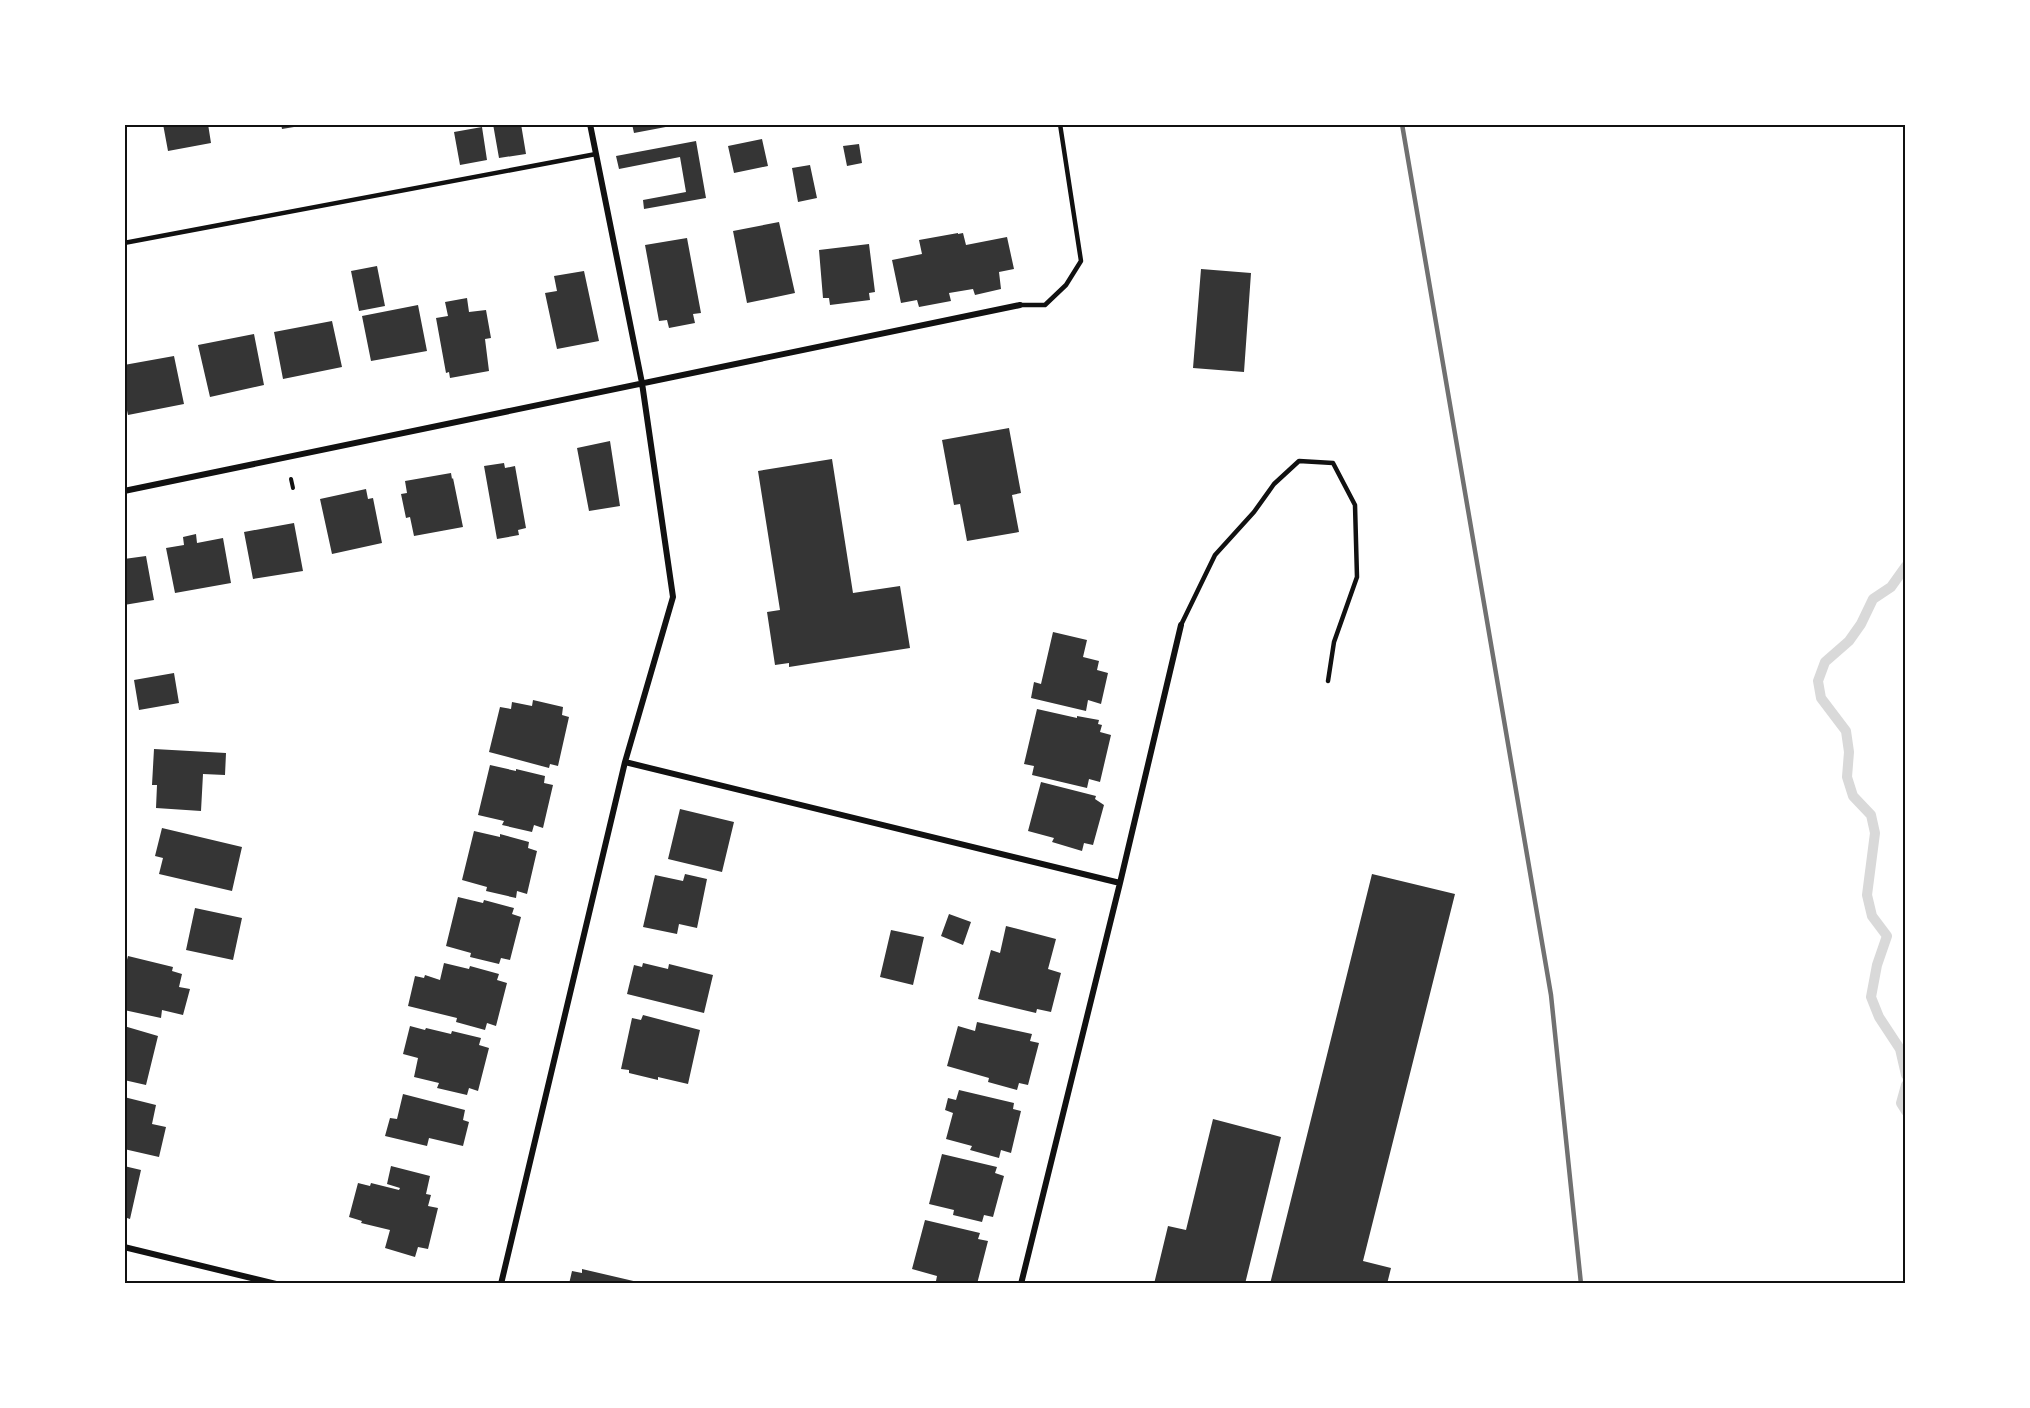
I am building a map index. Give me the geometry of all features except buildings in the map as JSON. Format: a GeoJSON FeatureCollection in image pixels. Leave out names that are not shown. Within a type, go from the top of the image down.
{"type":"FeatureCollection","features":[{"type":"Feature","properties":{"kind":"street"},"geometry":{"type":"LineString","coordinates":[[501,1284],[625,762],[673,597],[642,383],[590,124]]}},
{"type":"Feature","properties":{"kind":"street"},"geometry":{"type":"LineString","coordinates":[[124,491],[1020,305]]}},
{"type":"Feature","properties":{"kind":"street"},"geometry":{"type":"LineString","coordinates":[[1021,1284],[1181,625]]}},
{"type":"Feature","properties":{"kind":"street"},"geometry":{"type":"LineString","coordinates":[[625,762],[1120,883]]}},
{"type":"Feature","properties":{"kind":"street"},"geometry":{"type":"LineString","coordinates":[[124,1247],[276,1284]]}},
{"type":"Feature","properties":{"kind":"lane"},"geometry":{"type":"LineString","coordinates":[[1020,305],[1045,304],[1066,285],[1081,261],[1060,124]]}},
{"type":"Feature","properties":{"kind":"lane"},"geometry":{"type":"LineString","coordinates":[[124,243],[596,154]]}},
{"type":"Feature","properties":{"kind":"lane"},"geometry":{"type":"LineString","coordinates":[[1181,625],[1215,555],[1254,512],[1274,484],[1299,460],[1333,463],[1355,505],[1357,577],[1334,642],[1328,681]]}},
{"type":"Feature","properties":{"kind":"waterway"},"geometry":{"type":"LineString","coordinates":[[1906,566],[1891,587],[1873,599],[1861,624],[1849,641],[1825,662],[1818,681],[1821,698],[1846,731],[1849,752],[1847,777],[1853,796],[1871,815],[1875,833],[1867,895],[1872,916],[1887,936],[1877,965],[1871,997],[1879,1017],[1900,1049],[1906,1075]]}},
{"type":"Feature","properties":{"kind":"waterway"},"geometry":{"type":"LineString","coordinates":[[1906,1085],[1901,1103],[1906,1111]]}},
{"type":"Feature","properties":{"kind":"railway"},"geometry":{"type":"LineString","coordinates":[[1402,124],[1551,995],[1581,1284]]}}]}
